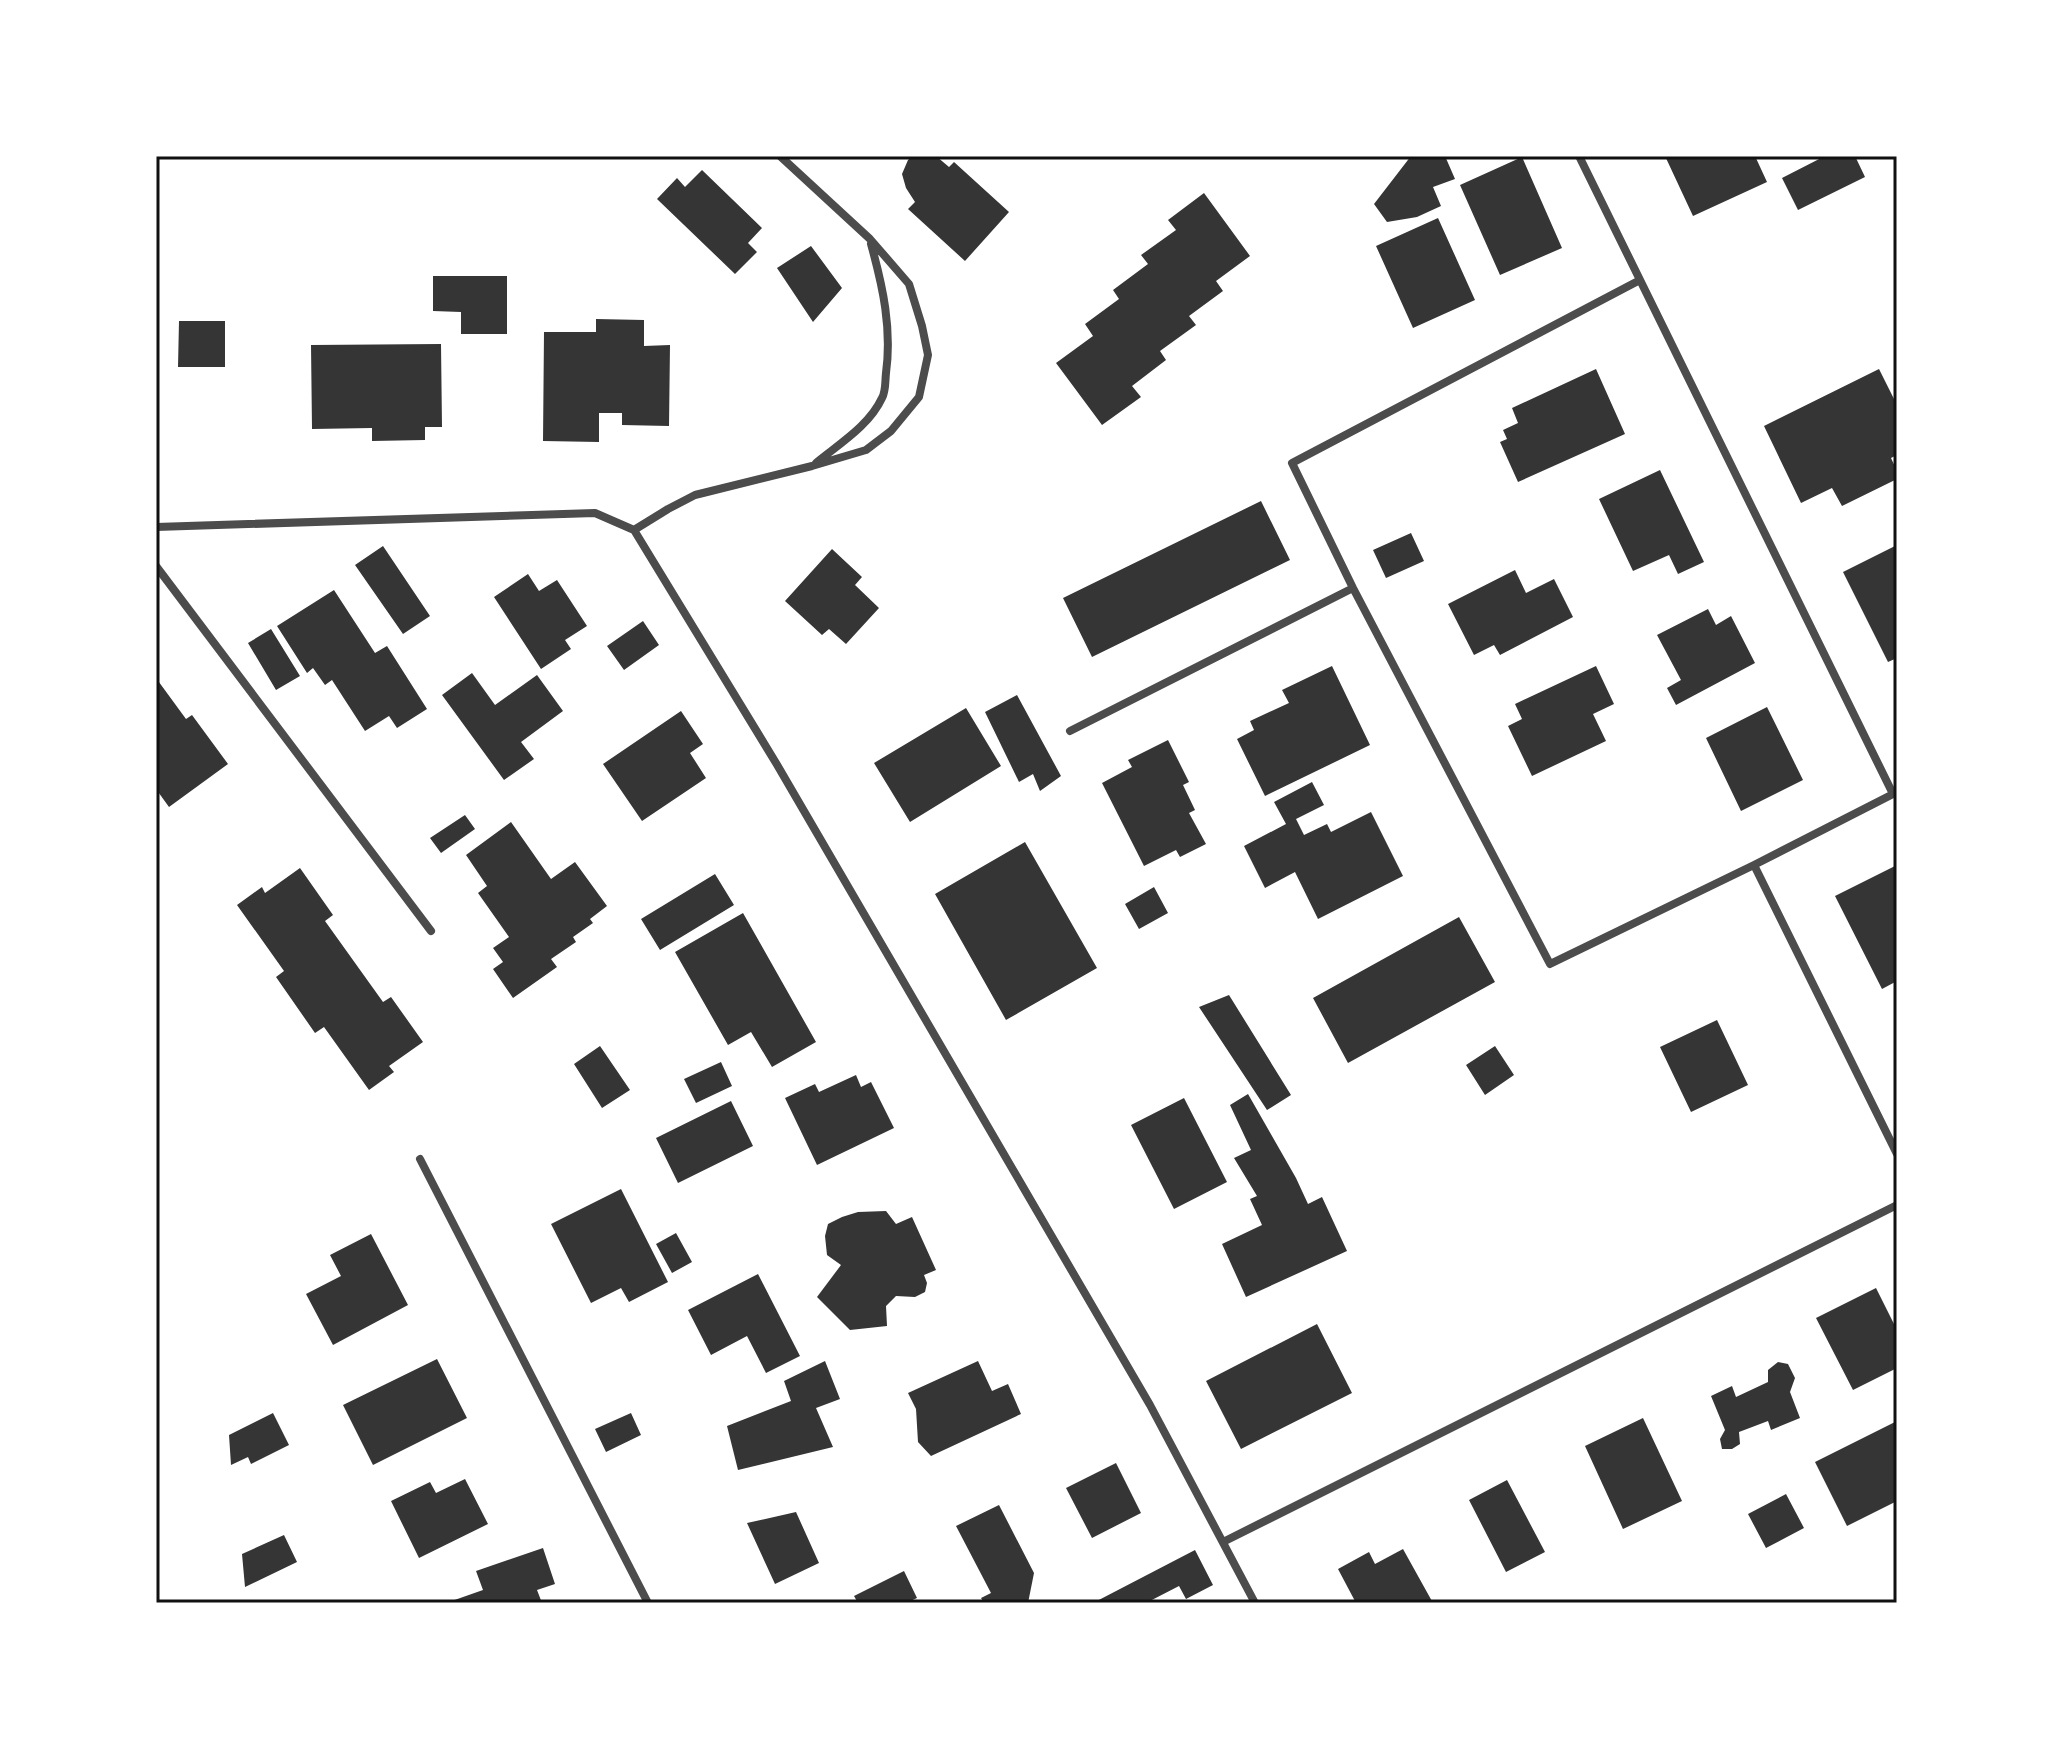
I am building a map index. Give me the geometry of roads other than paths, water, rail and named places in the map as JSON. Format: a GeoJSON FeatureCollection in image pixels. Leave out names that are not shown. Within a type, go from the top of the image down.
{"type":"FeatureCollection","features":[{"type":"Feature","properties":{"kind":"street"},"geometry":{"type":"LineString","coordinates":[[634,530],[695,495],[866,450],[891,431],[919,397],[928,355],[909,284],[870,239],[780,156]]}},
{"type":"Feature","properties":{"kind":"street"},"geometry":{"type":"LineString","coordinates":[[1579,156],[1895,793],[1550,964],[1353,588],[1292,463],[1640,280]]}},
{"type":"Feature","properties":{"kind":"street"},"geometry":{"type":"LineString","coordinates":[[812,466],[864,423],[883,397],[889,356],[888,319],[870,239]]}},
{"type":"Feature","properties":{"kind":"street"},"geometry":{"type":"LineString","coordinates":[[156,527],[595,513],[634,530],[776,763],[1142,1392],[1255,1603]]}},
{"type":"Feature","properties":{"kind":"street"},"geometry":{"type":"LineString","coordinates":[[156,566],[431,931]]}},
{"type":"Feature","properties":{"kind":"street"},"geometry":{"type":"LineString","coordinates":[[1070,731],[1353,588]]}},
{"type":"Feature","properties":{"kind":"street"},"geometry":{"type":"LineString","coordinates":[[1754,865],[1897,1154]]}},
{"type":"Feature","properties":{"kind":"street"},"geometry":{"type":"LineString","coordinates":[[420,1159],[648,1603]]}},
{"type":"Feature","properties":{"kind":"street"},"geometry":{"type":"LineString","coordinates":[[1223,1542],[1897,1205]]}}]}
